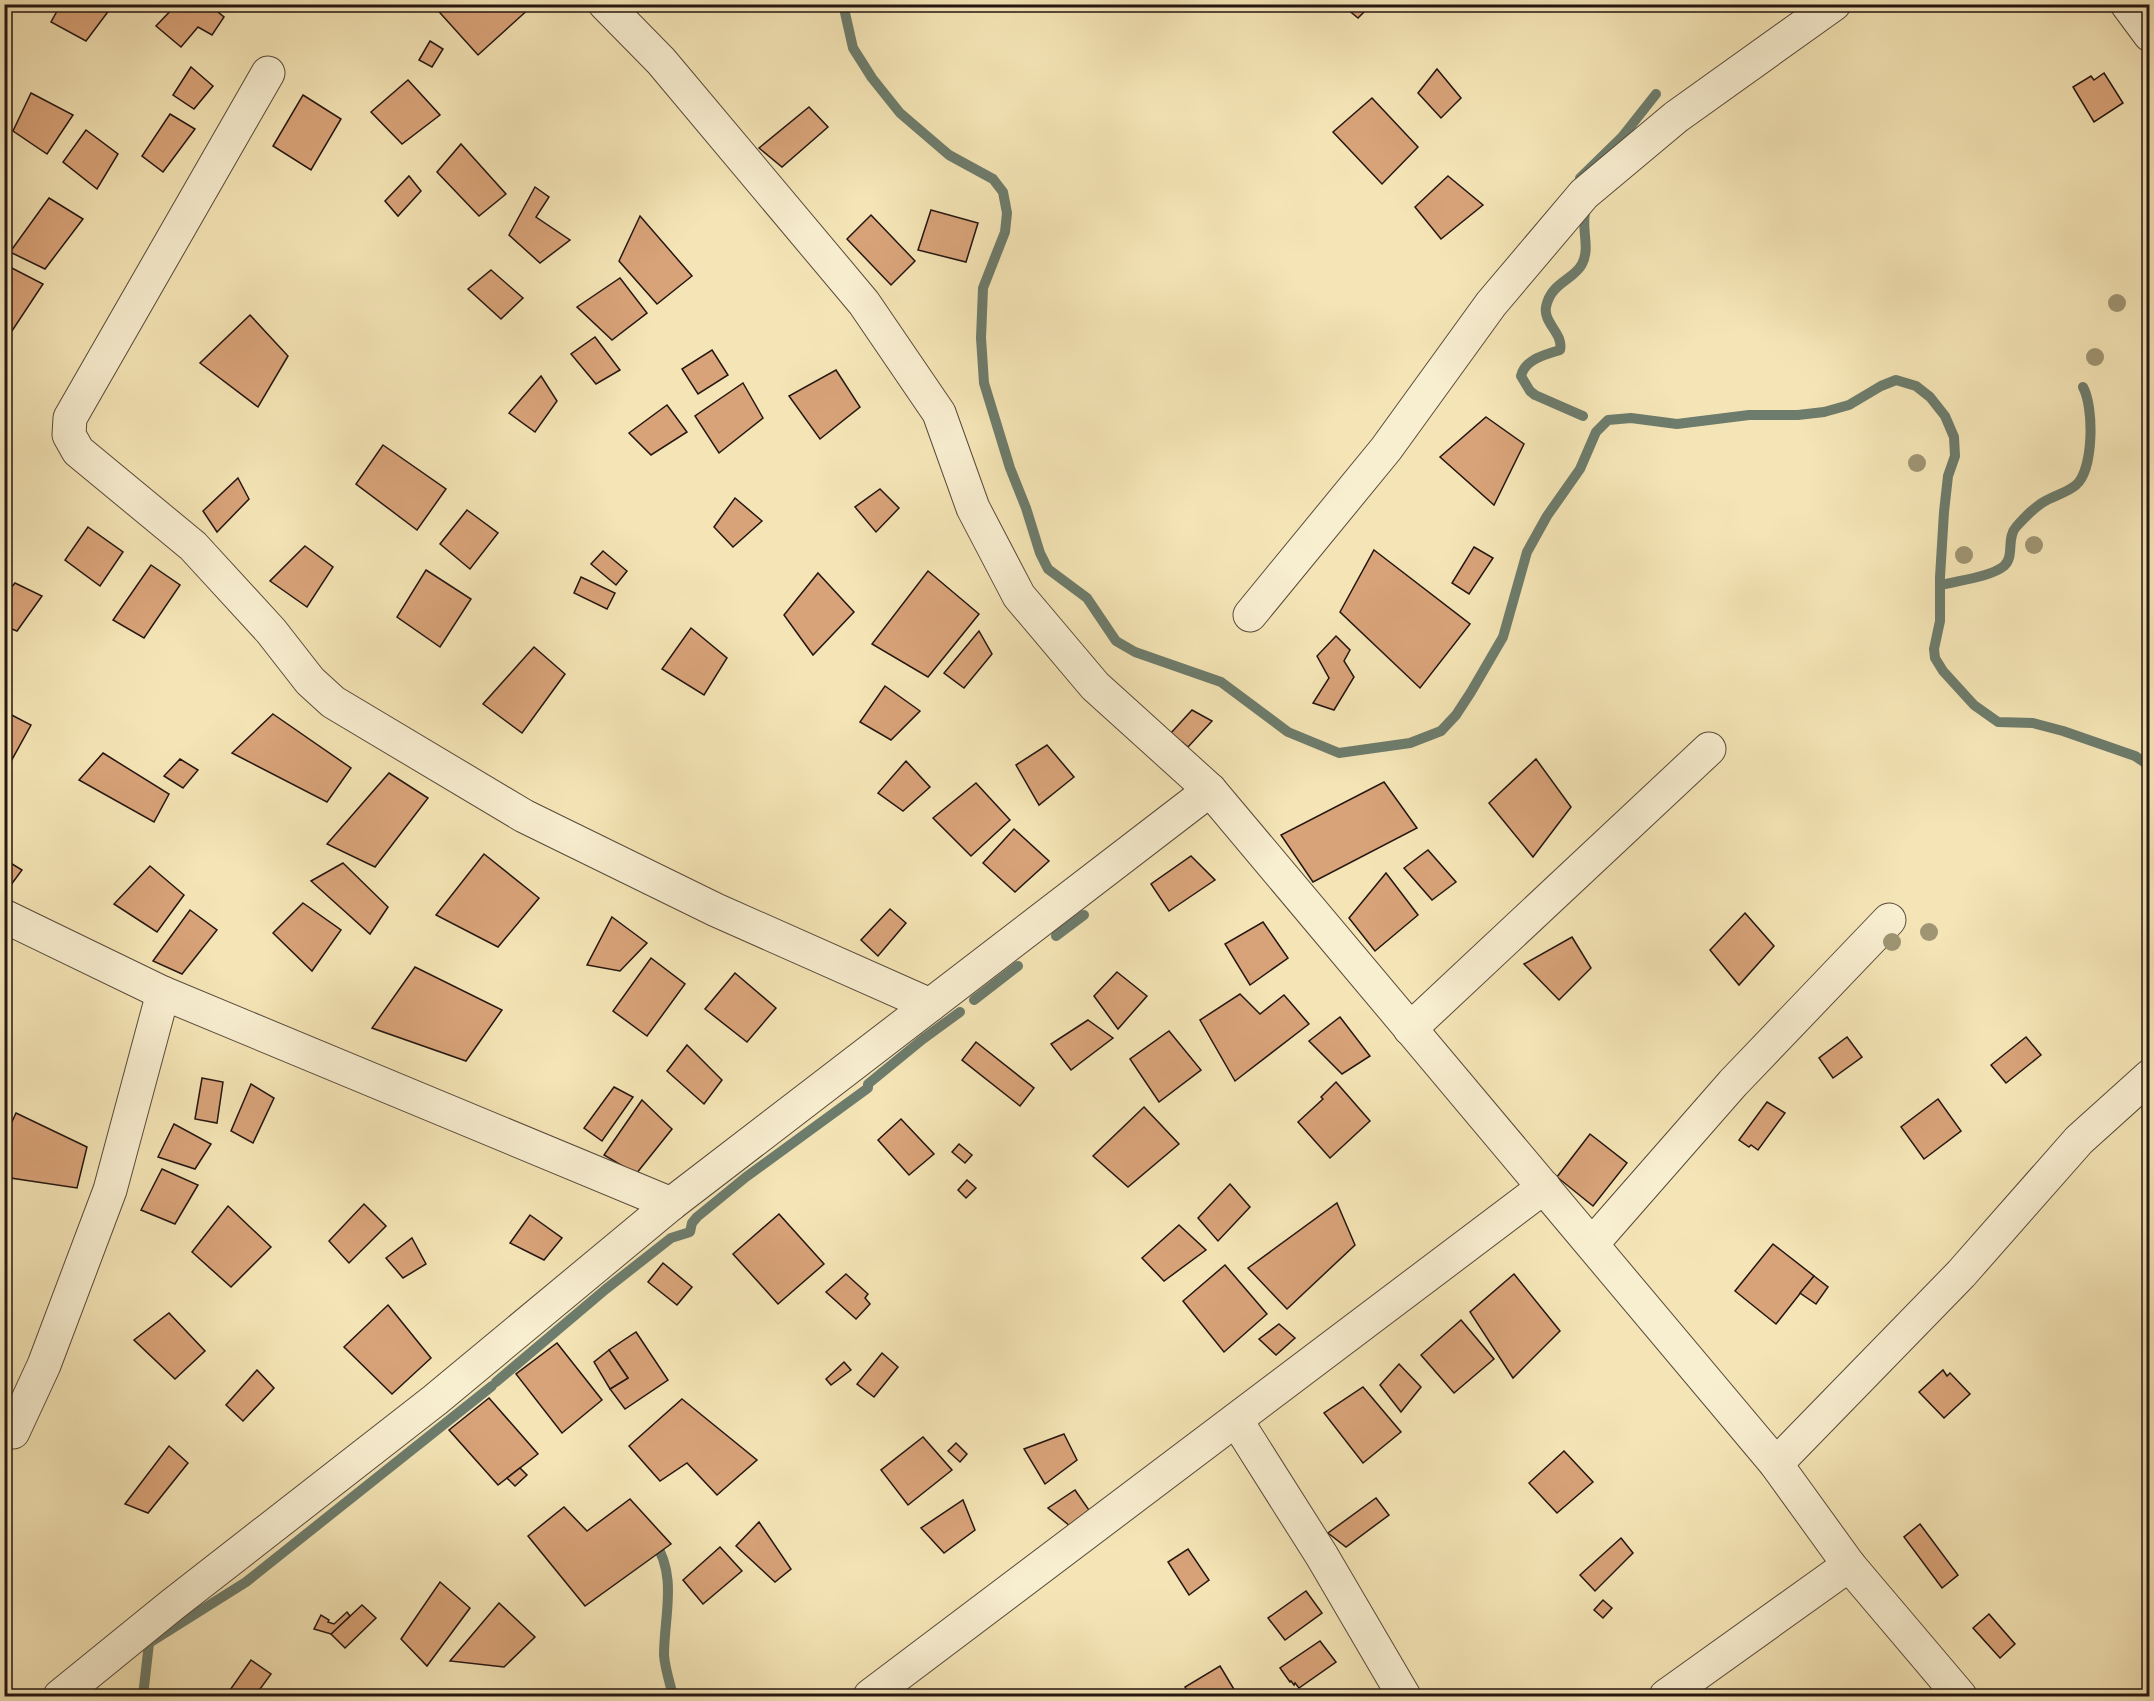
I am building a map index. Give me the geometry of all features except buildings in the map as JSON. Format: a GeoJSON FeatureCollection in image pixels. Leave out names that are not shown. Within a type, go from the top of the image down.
{"type":"FeatureCollection","features":[{"type":"Feature","properties":{"kind":"street"},"geometry":{"type":"LineString","coordinates":[[605,4],[662,61],[864,303],[939,413],[973,508],[1019,596],[1095,686],[1210,790],[1776,1464],[1849,1565],[1960,1696]]}},
{"type":"Feature","properties":{"kind":"street"},"geometry":{"type":"LineString","coordinates":[[1250,615],[1386,449],[1491,304],[1584,194],[1676,117],[1834,4]]}},
{"type":"Feature","properties":{"kind":"street"},"geometry":{"type":"LineString","coordinates":[[2127,4],[2150,35]]}},
{"type":"Feature","properties":{"kind":"street"},"geometry":{"type":"LineString","coordinates":[[268,73],[70,418],[69,435],[78,451],[193,546],[271,631],[310,681],[333,702],[524,816],[716,910],[930,1005]]}},
{"type":"Feature","properties":{"kind":"street"},"geometry":{"type":"LineString","coordinates":[[1410,1029],[1710,749]]}},
{"type":"Feature","properties":{"kind":"street"},"geometry":{"type":"LineString","coordinates":[[60,1696],[172,1605],[435,1400],[671,1204],[1210,790]]}},
{"type":"Feature","properties":{"kind":"street"},"geometry":{"type":"LineString","coordinates":[[4,916],[163,993],[671,1204]]}},
{"type":"Feature","properties":{"kind":"street"},"geometry":{"type":"LineString","coordinates":[[1592,1244],[1733,1083],[1889,920]]}},
{"type":"Feature","properties":{"kind":"street"},"geometry":{"type":"LineString","coordinates":[[13,1432],[44,1365],[110,1190],[163,993]]}},
{"type":"Feature","properties":{"kind":"street"},"geometry":{"type":"LineString","coordinates":[[1776,1464],[1961,1274],[2079,1140],[2150,1076]]}},
{"type":"Feature","properties":{"kind":"street"},"geometry":{"type":"LineString","coordinates":[[870,1696],[1544,1187]]}},
{"type":"Feature","properties":{"kind":"street"},"geometry":{"type":"LineString","coordinates":[[1236,1419],[1322,1556],[1404,1696]]}},
{"type":"Feature","properties":{"kind":"street"},"geometry":{"type":"LineString","coordinates":[[1666,1696],[1849,1565]]}},
{"type":"Feature","properties":{"kind":"waterway"},"geometry":{"type":"LineString","coordinates":[[843,4],[853,48],[872,78],[900,113],[949,155],[993,179],[1003,192],[1007,213],[1005,232],[983,288],[981,338],[984,383],[1010,468],[1040,553],[1048,569],[1087,598],[1116,641],[1135,652],[1221,682],[1288,732],[1339,753],[1410,743],[1441,731],[1456,715],[1471,692],[1503,637],[1527,552],[1547,516],[1580,469],[1596,432],[1608,420],[1631,418],[1677,424],[1749,415],[1798,415],[1824,412],[1849,405],[1896,380],[1916,386],[1930,397],[1945,416],[1954,437],[1955,456],[1948,476],[1944,512],[1940,621],[1934,649],[1935,658],[1943,671],[1974,705],[1998,722],[2033,723],[2063,731],[2135,756],[2150,766]]}},
{"type":"Feature","properties":{"kind":"waterway"},"geometry":{"type":"LineString","coordinates":[[1580,178],[1622,137],[1656,94]]}},
{"type":"Feature","properties":{"kind":"waterway"},"geometry":{"type":"LineString","coordinates":[[1583,416],[1535,395],[1521,376],[1523,370],[1531,362],[1560,350],[1559,339],[1547,318],[1546,307],[1553,292],[1574,274],[1585,257],[1584,216],[1586,209]]}},
{"type":"Feature","properties":{"kind":"waterway"},"geometry":{"type":"LineString","coordinates":[[1946,584],[1985,575],[2004,566],[2009,557],[2011,536],[2016,527],[2038,505],[2066,492],[2082,477],[2089,452],[2090,437],[2089,408],[2083,387]]}},
{"type":"Feature","properties":{"kind":"waterway"},"geometry":{"type":"LineString","coordinates":[[1056,936],[1084,915]]}},
{"type":"Feature","properties":{"kind":"waterway"},"geometry":{"type":"LineString","coordinates":[[974,1000],[1018,966]]}},
{"type":"Feature","properties":{"kind":"waterway"},"geometry":{"type":"LineString","coordinates":[[496,1382],[606,1289],[671,1238],[690,1232],[692,1223],[697,1217],[746,1177],[868,1088],[868,1084],[960,1012]]}},
{"type":"Feature","properties":{"kind":"waterway"},"geometry":{"type":"LineString","coordinates":[[143,1696],[149,1643],[246,1582],[492,1386]]}},
{"type":"Feature","properties":{"kind":"waterway"},"geometry":{"type":"LineString","coordinates":[[654,1541],[666,1568],[668,1582],[664,1655],[673,1696]]}}]}
